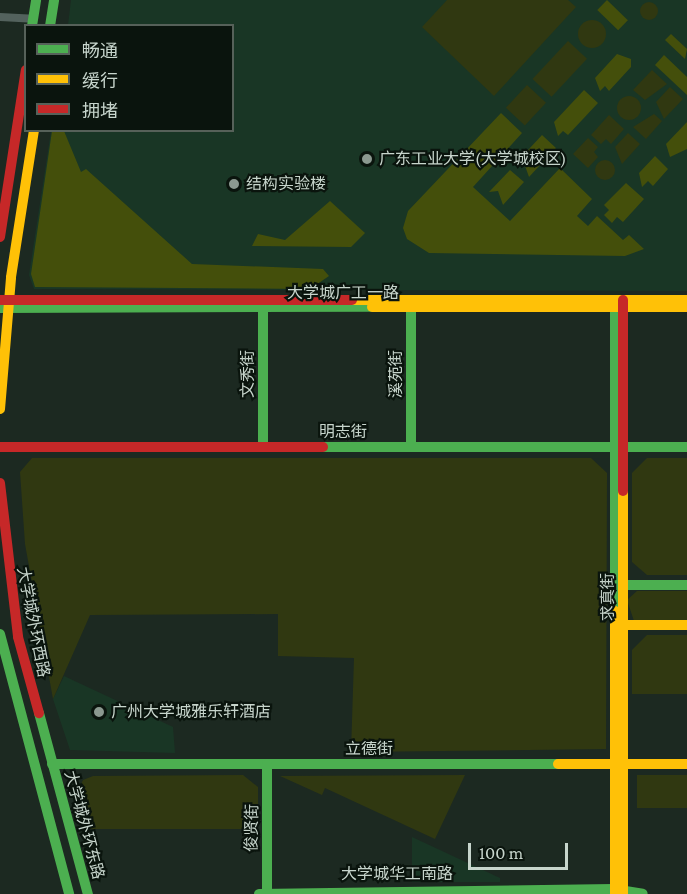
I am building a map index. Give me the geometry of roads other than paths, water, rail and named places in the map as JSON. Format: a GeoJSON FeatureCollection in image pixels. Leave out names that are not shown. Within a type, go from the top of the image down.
{"type":"FeatureCollection","features":[{"type":"Feature","properties":{"kind":"street"},"geometry":{"type":"LineString","coordinates":[[0,17],[33,22],[36,0]]}},
{"type":"Feature","properties":{"kind":"street"},"geometry":{"type":"LineString","coordinates":[[50,24],[54,0]]}},
{"type":"Feature","properties":{"kind":"street"},"geometry":{"type":"LineString","coordinates":[[0,237],[24,83]]}},
{"type":"Feature","properties":{"kind":"street"},"geometry":{"type":"LineString","coordinates":[[0,409],[4,304],[34,132]]}},
{"type":"Feature","properties":{"kind":"street","name":"大学城广工一路"},"geometry":{"type":"LineString","coordinates":[[4,304],[619,304],[687,300]]}},
{"type":"Feature","properties":{"kind":"street","name":"文秀街"},"geometry":{"type":"LineString","coordinates":[[263,304],[263,447]]}},
{"type":"Feature","properties":{"kind":"street","name":"溪苑街"},"geometry":{"type":"LineString","coordinates":[[411,304],[411,447]]}},
{"type":"Feature","properties":{"kind":"street","name":"大学城广工一路"},"geometry":{"type":"LineString","coordinates":[[619,304],[687,308]]}},
{"type":"Feature","properties":{"kind":"street","name":"求真街"},"geometry":{"type":"LineString","coordinates":[[619,304],[619,892]]}},
{"type":"Feature","properties":{"kind":"street","name":"明志街"},"geometry":{"type":"LineString","coordinates":[[0,447],[687,447]]}},
{"type":"Feature","properties":{"kind":"street","name":"大学城外环西路"},"geometry":{"type":"LineString","coordinates":[[0,483],[12,603],[52,764]]}},
{"type":"Feature","properties":{"kind":"street"},"geometry":{"type":"LineString","coordinates":[[619,585],[687,585]]}},
{"type":"Feature","properties":{"kind":"street"},"geometry":{"type":"LineString","coordinates":[[619,625],[687,625]]}},
{"type":"Feature","properties":{"kind":"street","name":"大学城外环西路"},"geometry":{"type":"LineString","coordinates":[[0,634],[33,767]]}},
{"type":"Feature","properties":{"kind":"street","name":"立德街"},"geometry":{"type":"LineString","coordinates":[[52,764],[687,764]]}},
{"type":"Feature","properties":{"kind":"street","name":"大学城外环东路"},"geometry":{"type":"LineString","coordinates":[[52,764],[88,894]]}},
{"type":"Feature","properties":{"kind":"street","name":"俊贤街"},"geometry":{"type":"LineString","coordinates":[[264,894],[267,764]]}},
{"type":"Feature","properties":{"kind":"street","name":"大学城外环东路"},"geometry":{"type":"LineString","coordinates":[[33,767],[69,894]]}},
{"type":"Feature","properties":{"kind":"street","name":"大学城华工南路"},"geometry":{"type":"LineString","coordinates":[[264,894],[619,892],[643,894]]}},
{"type":"Feature","properties":{"kind":"place","name":"广东工业大学(大学城校区)"},"geometry":{"type":"Point","coordinates":[367,159]}},
{"type":"Feature","properties":{"kind":"place","name":"结构实验楼"},"geometry":{"type":"Point","coordinates":[234,184]}},
{"type":"Feature","properties":{"kind":"place","name":"广州大学城雅乐轩酒店"},"geometry":{"type":"Point","coordinates":[99,712]}}]}
